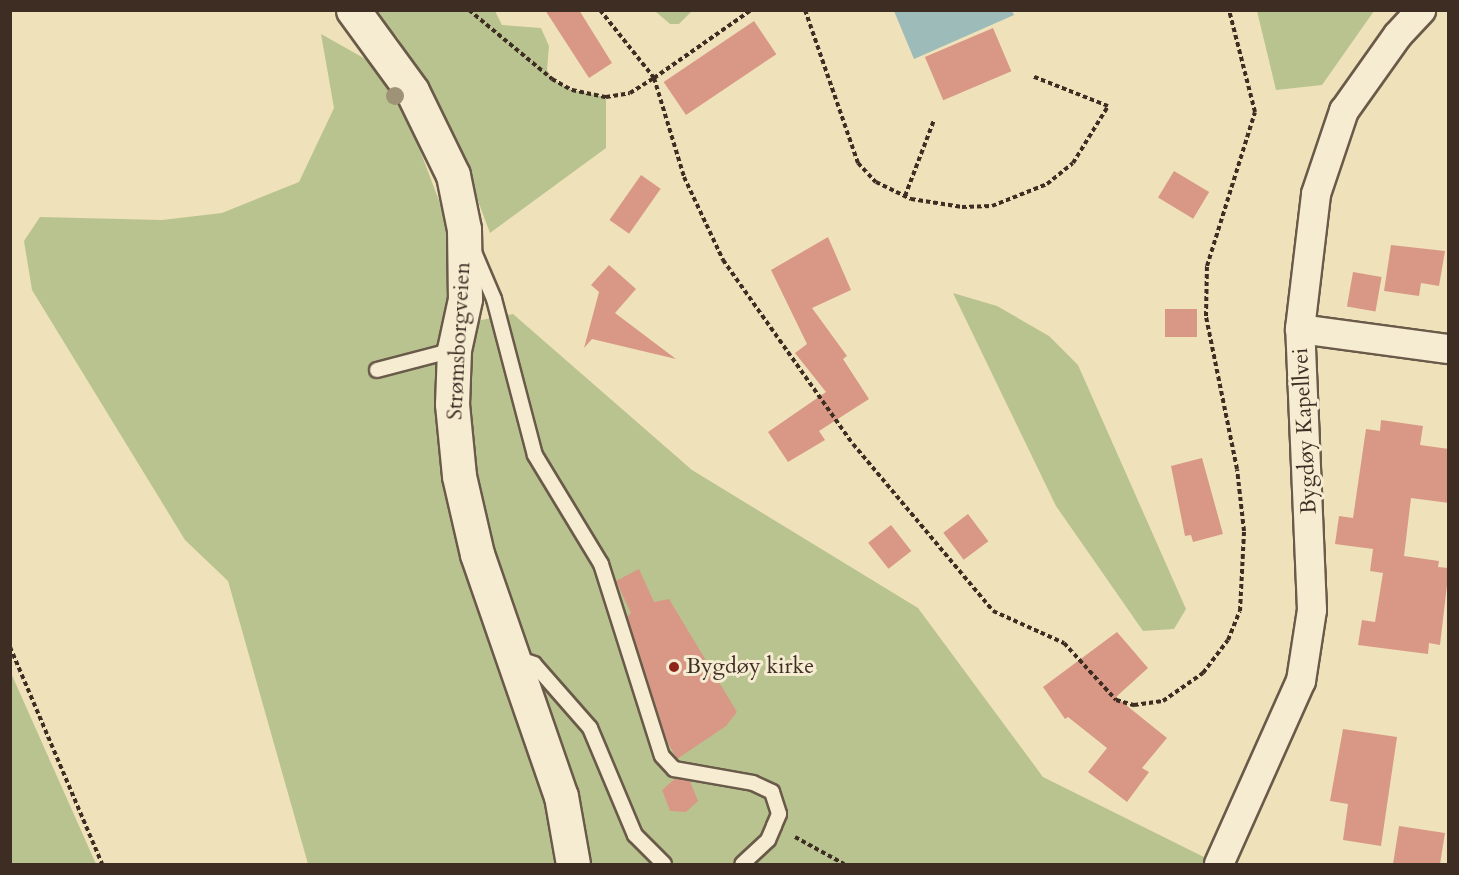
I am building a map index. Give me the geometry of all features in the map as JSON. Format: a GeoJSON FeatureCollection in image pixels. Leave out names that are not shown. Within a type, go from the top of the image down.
{"type":"FeatureCollection","features":[{"type":"Feature","properties":{"kind":"street","name":"Strømsborgveien"},"geometry":{"type":"LineString","coordinates":[[354,10],[412,91],[453,175],[464,228],[465,299],[454,350],[452,404],[459,476],[477,554],[515,657],[561,796],[573,864]]}},
{"type":"Feature","properties":{"kind":"street","name":"Bygdøy Kapellvei"},"geometry":{"type":"LineString","coordinates":[[1219,864],[1303,671],[1312,610],[1300,329],[1316,194],[1344,111],[1398,35],[1421,10]]}},
{"type":"Feature","properties":{"kind":"street"},"geometry":{"type":"LineString","coordinates":[[1300,329],[1449,349]]}},
{"type":"Feature","properties":{"kind":"lane"},"geometry":{"type":"LineString","coordinates":[[464,228],[494,299],[535,455],[601,564],[662,756],[674,769],[753,783],[772,792],[779,814],[768,840],[742,864]]}},
{"type":"Feature","properties":{"kind":"lane"},"geometry":{"type":"LineString","coordinates":[[377,370],[454,350]]}},
{"type":"Feature","properties":{"kind":"lane"},"geometry":{"type":"LineString","coordinates":[[515,657],[534,664],[590,728],[635,835],[664,864]]}},
{"type":"Feature","properties":{"kind":"path"},"geometry":{"type":"LineString","coordinates":[[469,10],[552,79],[572,90],[606,97],[630,93],[752,10]]}},
{"type":"Feature","properties":{"kind":"path"},"geometry":{"type":"LineString","coordinates":[[600,10],[654,78],[684,177],[723,260],[853,444],[993,611],[1064,643],[1116,700],[1134,705],[1163,701],[1203,673],[1228,640],[1240,611],[1244,564],[1239,490],[1206,316],[1207,266],[1255,112],[1229,10]]}},
{"type":"Feature","properties":{"kind":"path"},"geometry":{"type":"LineString","coordinates":[[805,10],[858,163],[876,182],[905,196],[936,204],[992,206],[1047,184],[1073,163],[1108,106],[1032,76]]}},
{"type":"Feature","properties":{"kind":"path"},"geometry":{"type":"LineString","coordinates":[[905,196],[934,120]]}},
{"type":"Feature","properties":{"kind":"path"},"geometry":{"type":"LineString","coordinates":[[10,647],[102,864]]}},
{"type":"Feature","properties":{"kind":"path"},"geometry":{"type":"LineString","coordinates":[[774,826],[844,864]]}},
{"type":"Feature","properties":{"kind":"green space"},"geometry":{"type":"Polygon","coordinates":[[[1257,10],[1374,11],[1322,85],[1276,90],[1257,10]]]}},
{"type":"Feature","properties":{"kind":"green space"},"geometry":{"type":"Polygon","coordinates":[[[373,11],[495,11],[502,25],[541,28],[549,46],[547,70],[552,79],[572,90],[606,97],[606,148],[490,233],[449,124],[398,38],[373,11]]]}},
{"type":"Feature","properties":{"kind":"green space"},"geometry":{"type":"Polygon","coordinates":[[[655,11],[692,11],[679,24],[670,24],[655,11]]]}},
{"type":"Feature","properties":{"kind":"green space"},"geometry":{"type":"Polygon","coordinates":[[[321,34],[378,66],[402,103],[446,219],[450,326],[513,314],[692,470],[918,608],[1043,777],[1218,864],[308,864],[228,581],[185,540],[32,290],[24,241],[40,217],[162,220],[222,213],[299,182],[334,108],[321,34]]]}},
{"type":"Feature","properties":{"kind":"green space"},"geometry":{"type":"Polygon","coordinates":[[[953,293],[997,306],[1049,336],[1078,365],[1186,609],[1174,629],[1143,631],[1056,506],[953,293]]]}},
{"type":"Feature","properties":{"kind":"green space"},"geometry":{"type":"Polygon","coordinates":[[[11,673],[96,864],[11,864],[11,673]]]}},
{"type":"Feature","properties":{"kind":"water"},"geometry":{"type":"Polygon","coordinates":[[[894,11],[1012,11],[1014,15],[914,59],[894,11]]]}},
{"type":"Feature","properties":{"kind":"building"},"geometry":{"type":"Polygon","coordinates":[[[545,10],[579,10],[612,63],[589,78],[545,10]]]}},
{"type":"Feature","properties":{"kind":"building"},"geometry":{"type":"Polygon","coordinates":[[[754,21],[776,54],[686,115],[664,82],[754,21]]]}},
{"type":"Feature","properties":{"kind":"building"},"geometry":{"type":"Polygon","coordinates":[[[993,28],[1011,71],[943,100],[925,57],[993,28]]]}},
{"type":"Feature","properties":{"kind":"building"},"geometry":{"type":"Polygon","coordinates":[[[1174,171],[1209,192],[1193,219],[1158,198],[1174,171]]]}},
{"type":"Feature","properties":{"kind":"building"},"geometry":{"type":"Polygon","coordinates":[[[641,175],[661,189],[629,234],[609,220],[641,175]]]}},
{"type":"Feature","properties":{"kind":"building"},"geometry":{"type":"Polygon","coordinates":[[[828,237],[851,290],[812,308],[847,356],[843,359],[869,399],[819,431],[825,440],[788,462],[768,432],[826,392],[795,353],[807,344],[771,270],[828,237]]]}},
{"type":"Feature","properties":{"kind":"building"},"geometry":{"type":"Polygon","coordinates":[[[1391,245],[1445,251],[1439,286],[1421,283],[1419,296],[1384,291],[1391,245]]]}},
{"type":"Feature","properties":{"kind":"building"},"geometry":{"type":"Polygon","coordinates":[[[609,265],[636,289],[615,313],[676,359],[592,339],[584,348],[599,292],[591,285],[609,265]]]}},
{"type":"Feature","properties":{"kind":"building"},"geometry":{"type":"Polygon","coordinates":[[[1353,272],[1382,277],[1375,312],[1347,306],[1353,272]]]}},
{"type":"Feature","properties":{"kind":"building"},"geometry":{"type":"Polygon","coordinates":[[[1165,309],[1197,309],[1197,337],[1165,337],[1165,309]]]}},
{"type":"Feature","properties":{"kind":"building"},"geometry":{"type":"Polygon","coordinates":[[[1381,420],[1423,426],[1420,445],[1449,449],[1449,503],[1411,498],[1404,556],[1439,561],[1438,567],[1449,568],[1440,645],[1429,643],[1428,654],[1358,645],[1362,620],[1375,622],[1383,573],[1370,571],[1373,549],[1335,544],[1339,516],[1353,518],[1366,429],[1380,431],[1381,420]]]}},
{"type":"Feature","properties":{"kind":"building"},"geometry":{"type":"Polygon","coordinates":[[[1202,458],[1223,534],[1193,542],[1191,535],[1185,536],[1171,466],[1202,458]]]}},
{"type":"Feature","properties":{"kind":"building"},"geometry":{"type":"Polygon","coordinates":[[[968,514],[988,541],[964,560],[943,533],[968,514]]]}},
{"type":"Feature","properties":{"kind":"building"},"geometry":{"type":"Polygon","coordinates":[[[891,525],[911,551],[888,569],[868,543],[891,525]]]}},
{"type":"Feature","properties":{"kind":"building","name":"Bygdøy kirke"},"geometry":{"type":"Polygon","coordinates":[[[639,569],[654,602],[669,599],[737,712],[726,726],[677,759],[667,741],[627,617],[631,613],[616,581],[639,569]]]}},
{"type":"Feature","properties":{"kind":"building"},"geometry":{"type":"Polygon","coordinates":[[[1117,632],[1148,668],[1116,697],[1167,738],[1142,768],[1149,772],[1127,802],[1088,772],[1107,748],[1068,717],[1065,719],[1043,687],[1117,632]]]}},
{"type":"Feature","properties":{"kind":"building"},"geometry":{"type":"Polygon","coordinates":[[[1343,729],[1397,737],[1381,846],[1343,840],[1348,804],[1330,801],[1343,729]]]}},
{"type":"Feature","properties":{"kind":"building"},"geometry":{"type":"Polygon","coordinates":[[[676,778],[690,781],[698,801],[686,812],[670,811],[662,790],[676,778]]]}},
{"type":"Feature","properties":{"kind":"building"},"geometry":{"type":"Polygon","coordinates":[[[1399,826],[1445,833],[1440,864],[1393,864],[1399,826]]]}},
{"type":"Feature","properties":{"kind":"place","name":"Bygdøy kirke"},"geometry":{"type":"Point","coordinates":[674,667]}}]}
